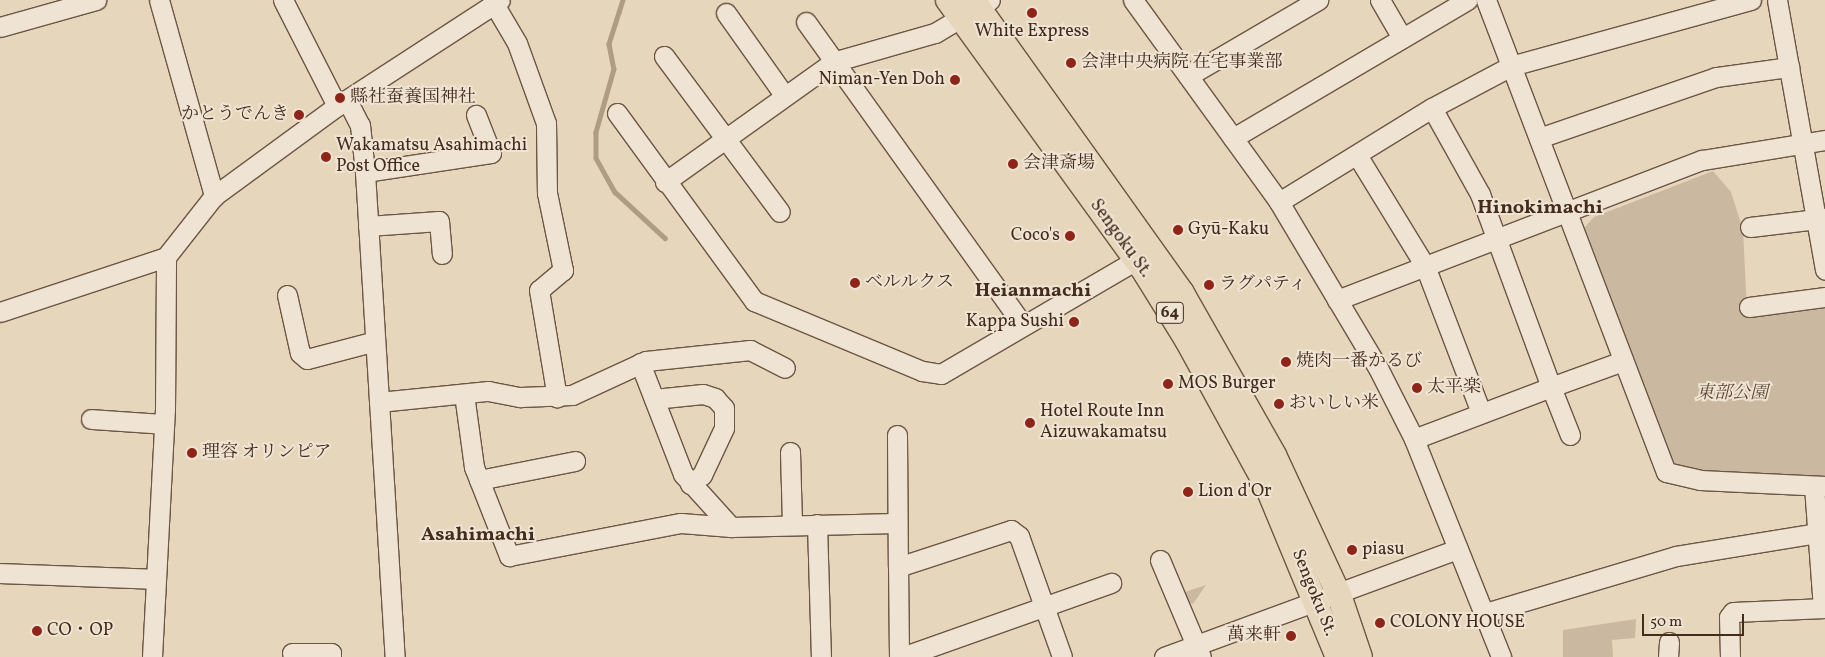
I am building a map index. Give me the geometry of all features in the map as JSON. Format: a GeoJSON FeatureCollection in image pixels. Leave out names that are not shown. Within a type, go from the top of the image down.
{"type":"FeatureCollection","features":[{"type":"Feature","properties":{"kind":"main road","name":"Sengoku St."},"geometry":{"type":"LineString","coordinates":[[948,0],[976,6],[1182,293],[1274,454],[1329,599],[1338,657]]}},
{"type":"Feature","properties":{"kind":"main road","name":"Sengoku St."},"geometry":{"type":"LineString","coordinates":[[976,6],[1229,411],[1360,657]]}},
{"type":"Feature","properties":{"kind":"street"},"geometry":{"type":"LineString","coordinates":[[1,23],[43,8],[96,0]]}},
{"type":"Feature","properties":{"kind":"street"},"geometry":{"type":"LineString","coordinates":[[160,0],[214,196]]}},
{"type":"Feature","properties":{"kind":"street"},"geometry":{"type":"LineString","coordinates":[[283,0],[342,103],[360,125],[368,226],[372,342],[396,657]]}},
{"type":"Feature","properties":{"kind":"street"},"geometry":{"type":"LineString","coordinates":[[1133,0],[1279,202],[1337,300],[1414,439],[1501,657]]}},
{"type":"Feature","properties":{"kind":"street"},"geometry":{"type":"LineString","coordinates":[[1188,76],[1318,0]]}},
{"type":"Feature","properties":{"kind":"street"},"geometry":{"type":"LineString","coordinates":[[1380,0],[1402,38]]}},
{"type":"Feature","properties":{"kind":"street"},"geometry":{"type":"LineString","coordinates":[[1233,138],[1467,0]]}},
{"type":"Feature","properties":{"kind":"street"},"geometry":{"type":"LineString","coordinates":[[1486,0],[1666,472],[1700,480],[1819,486],[1818,533],[1824,608],[1733,612],[1729,617],[1730,657]]}},
{"type":"Feature","properties":{"kind":"street"},"geometry":{"type":"LineString","coordinates":[[1279,202],[1432,108],[1511,66],[1751,0]]}},
{"type":"Feature","properties":{"kind":"street"},"geometry":{"type":"LineString","coordinates":[[1777,0],[1803,143],[1821,218],[1825,270]]}},
{"type":"Feature","properties":{"kind":"street"},"geometry":{"type":"LineString","coordinates":[[0,312],[166,257],[214,196],[342,103],[497,2],[517,43],[546,123],[548,194],[564,270],[539,290],[556,397]]}},
{"type":"Feature","properties":{"kind":"street"},"geometry":{"type":"LineString","coordinates":[[666,182],[784,95],[833,62],[935,33],[976,6]]}},
{"type":"Feature","properties":{"kind":"street"},"geometry":{"type":"LineString","coordinates":[[726,13],[784,95]]}},
{"type":"Feature","properties":{"kind":"street"},"geometry":{"type":"LineString","coordinates":[[806,22],[1023,325]]}},
{"type":"Feature","properties":{"kind":"street"},"geometry":{"type":"LineString","coordinates":[[664,56],[780,212]]}},
{"type":"Feature","properties":{"kind":"street"},"geometry":{"type":"LineString","coordinates":[[1539,138],[1716,77],[1789,68]]}},
{"type":"Feature","properties":{"kind":"street"},"geometry":{"type":"LineString","coordinates":[[1432,108],[1480,194],[1570,435]]}},
{"type":"Feature","properties":{"kind":"street"},"geometry":{"type":"LineString","coordinates":[[617,113],[754,301],[871,351],[941,374],[1136,260]]}},
{"type":"Feature","properties":{"kind":"street"},"geometry":{"type":"LineString","coordinates":[[365,172],[491,153],[476,115]]}},
{"type":"Feature","properties":{"kind":"street"},"geometry":{"type":"LineString","coordinates":[[1337,300],[1702,160],[1825,140]]}},
{"type":"Feature","properties":{"kind":"street"},"geometry":{"type":"LineString","coordinates":[[1356,155],[1425,266],[1481,413]]}},
{"type":"Feature","properties":{"kind":"street"},"geometry":{"type":"LineString","coordinates":[[1750,227],[1821,218]]}},
{"type":"Feature","properties":{"kind":"street"},"geometry":{"type":"LineString","coordinates":[[368,226],[439,221],[442,254]]}},
{"type":"Feature","properties":{"kind":"street"},"geometry":{"type":"LineString","coordinates":[[152,657],[164,424],[166,257]]}},
{"type":"Feature","properties":{"kind":"street"},"geometry":{"type":"LineString","coordinates":[[287,295],[300,353],[307,359],[372,342]]}},
{"type":"Feature","properties":{"kind":"street"},"geometry":{"type":"LineString","coordinates":[[1749,307],[1825,297]]}},
{"type":"Feature","properties":{"kind":"street"},"geometry":{"type":"LineString","coordinates":[[378,402],[464,394],[556,397],[596,388],[640,363],[750,350],[785,368]]}},
{"type":"Feature","properties":{"kind":"street"},"geometry":{"type":"LineString","coordinates":[[1414,439],[1623,361]]}},
{"type":"Feature","properties":{"kind":"street"},"geometry":{"type":"LineString","coordinates":[[640,363],[690,484],[731,527]]}},
{"type":"Feature","properties":{"kind":"street"},"geometry":{"type":"LineString","coordinates":[[464,394],[479,480],[510,556],[681,523],[731,527],[792,524],[896,523]]}},
{"type":"Feature","properties":{"kind":"street"},"geometry":{"type":"LineString","coordinates":[[654,400],[703,394],[715,398],[724,408],[724,428],[702,475],[690,484]]}},
{"type":"Feature","properties":{"kind":"street"},"geometry":{"type":"LineString","coordinates":[[91,419],[164,424]]}},
{"type":"Feature","properties":{"kind":"street"},"geometry":{"type":"LineString","coordinates":[[897,435],[896,523],[901,657],[1045,608],[1111,583]]}},
{"type":"Feature","properties":{"kind":"street"},"geometry":{"type":"LineString","coordinates":[[790,452],[792,524]]}},
{"type":"Feature","properties":{"kind":"street"},"geometry":{"type":"LineString","coordinates":[[479,480],[575,461]]}},
{"type":"Feature","properties":{"kind":"street"},"geometry":{"type":"LineString","coordinates":[[817,524],[821,657]]}},
{"type":"Feature","properties":{"kind":"street"},"geometry":{"type":"LineString","coordinates":[[898,567],[1011,530],[1020,536],[1062,657]]}},
{"type":"Feature","properties":{"kind":"street"},"geometry":{"type":"LineString","coordinates":[[1485,614],[1676,556],[1818,533]]}},
{"type":"Feature","properties":{"kind":"street"},"geometry":{"type":"LineString","coordinates":[[1164,657],[1199,652],[1458,549]]}},
{"type":"Feature","properties":{"kind":"street"},"geometry":{"type":"LineString","coordinates":[[1160,560],[1199,652]]}},
{"type":"Feature","properties":{"kind":"street"},"geometry":{"type":"LineString","coordinates":[[0,573],[156,579]]}},
{"type":"Feature","properties":{"kind":"street"},"geometry":{"type":"LineString","coordinates":[[292,653],[331,653],[331,657]]}},
{"type":"Feature","properties":{"kind":"green space","name":"東部公園"},"geometry":{"type":"Polygon","coordinates":[[[1713,171],[1731,192],[1743,230],[1747,310],[1825,299],[1825,484],[1672,473],[1653,430],[1584,228],[1594,217],[1713,171]]]}},
{"type":"Feature","properties":{"kind":"green space"},"geometry":{"type":"Polygon","coordinates":[[[1206,585],[1193,604],[1184,600],[1182,593],[1206,585]]]}},
{"type":"Feature","properties":{"kind":"green space"},"geometry":{"type":"Polygon","coordinates":[[[1636,619],[1635,638],[1612,640],[1613,657],[1563,657],[1563,630],[1636,619]]]}},
{"type":"Feature","properties":{"kind":"waterway"},"geometry":{"type":"LineString","coordinates":[[623,0],[609,44],[614,69],[596,132],[596,158],[615,192],[665,238]]}},
{"type":"Feature","properties":{"kind":"place","name":"White Express"},"geometry":{"type":"Point","coordinates":[1032,13]}},
{"type":"Feature","properties":{"kind":"place","name":"会津中央病院 在宅事業部"},"geometry":{"type":"Point","coordinates":[1071,63]}},
{"type":"Feature","properties":{"kind":"place","name":"Niman-Yen Doh"},"geometry":{"type":"Point","coordinates":[955,80]}},
{"type":"Feature","properties":{"kind":"place","name":"縣社蚕養国神社"},"geometry":{"type":"Point","coordinates":[340,98]}},
{"type":"Feature","properties":{"kind":"place","name":"かとうでんき"},"geometry":{"type":"Point","coordinates":[299,115]}},
{"type":"Feature","properties":{"kind":"place","name":"Wakamatsu Asahimachi Post Office"},"geometry":{"type":"Point","coordinates":[326,157]}},
{"type":"Feature","properties":{"kind":"place","name":"会津斎場"},"geometry":{"type":"Point","coordinates":[1013,164]}},
{"type":"Feature","properties":{"kind":"place","name":"Gyū-Kaku"},"geometry":{"type":"Point","coordinates":[1178,230]}},
{"type":"Feature","properties":{"kind":"place","name":"Coco's"},"geometry":{"type":"Point","coordinates":[1070,236]}},
{"type":"Feature","properties":{"kind":"place","name":"ベルルクス"},"geometry":{"type":"Point","coordinates":[855,283]}},
{"type":"Feature","properties":{"kind":"place","name":"ラグパティ"},"geometry":{"type":"Point","coordinates":[1209,285]}},
{"type":"Feature","properties":{"kind":"place","name":"Kappa Sushi"},"geometry":{"type":"Point","coordinates":[1074,322]}},
{"type":"Feature","properties":{"kind":"place","name":"焼肉一番かるび"},"geometry":{"type":"Point","coordinates":[1286,362]}},
{"type":"Feature","properties":{"kind":"place","name":"MOS Burger"},"geometry":{"type":"Point","coordinates":[1168,384]}},
{"type":"Feature","properties":{"kind":"place","name":"太平楽"},"geometry":{"type":"Point","coordinates":[1417,388]}},
{"type":"Feature","properties":{"kind":"place","name":"おいしい米"},"geometry":{"type":"Point","coordinates":[1279,404]}},
{"type":"Feature","properties":{"kind":"place","name":"Hotel Route Inn Aizuwakamatsu"},"geometry":{"type":"Point","coordinates":[1030,423]}},
{"type":"Feature","properties":{"kind":"place","name":"理容 オリンピア"},"geometry":{"type":"Point","coordinates":[192,453]}},
{"type":"Feature","properties":{"kind":"place","name":"Lion d'Or"},"geometry":{"type":"Point","coordinates":[1188,492]}},
{"type":"Feature","properties":{"kind":"place","name":"piasu"},"geometry":{"type":"Point","coordinates":[1352,550]}},
{"type":"Feature","properties":{"kind":"place","name":"COLONY HOUSE"},"geometry":{"type":"Point","coordinates":[1380,623]}},
{"type":"Feature","properties":{"kind":"place","name":"CO・OP"},"geometry":{"type":"Point","coordinates":[37,631]}},
{"type":"Feature","properties":{"kind":"place","name":"萬来軒"},"geometry":{"type":"Point","coordinates":[1291,636]}},
{"type":"Feature","properties":{"kind":"district","name":"Hinokimachi"},"geometry":{"type":"Point","coordinates":[1540,208]}},
{"type":"Feature","properties":{"kind":"district","name":"Heianmachi"},"geometry":{"type":"Point","coordinates":[1033,291]}},
{"type":"Feature","properties":{"kind":"district","name":"Asahimachi"},"geometry":{"type":"Point","coordinates":[478,535]}}]}
